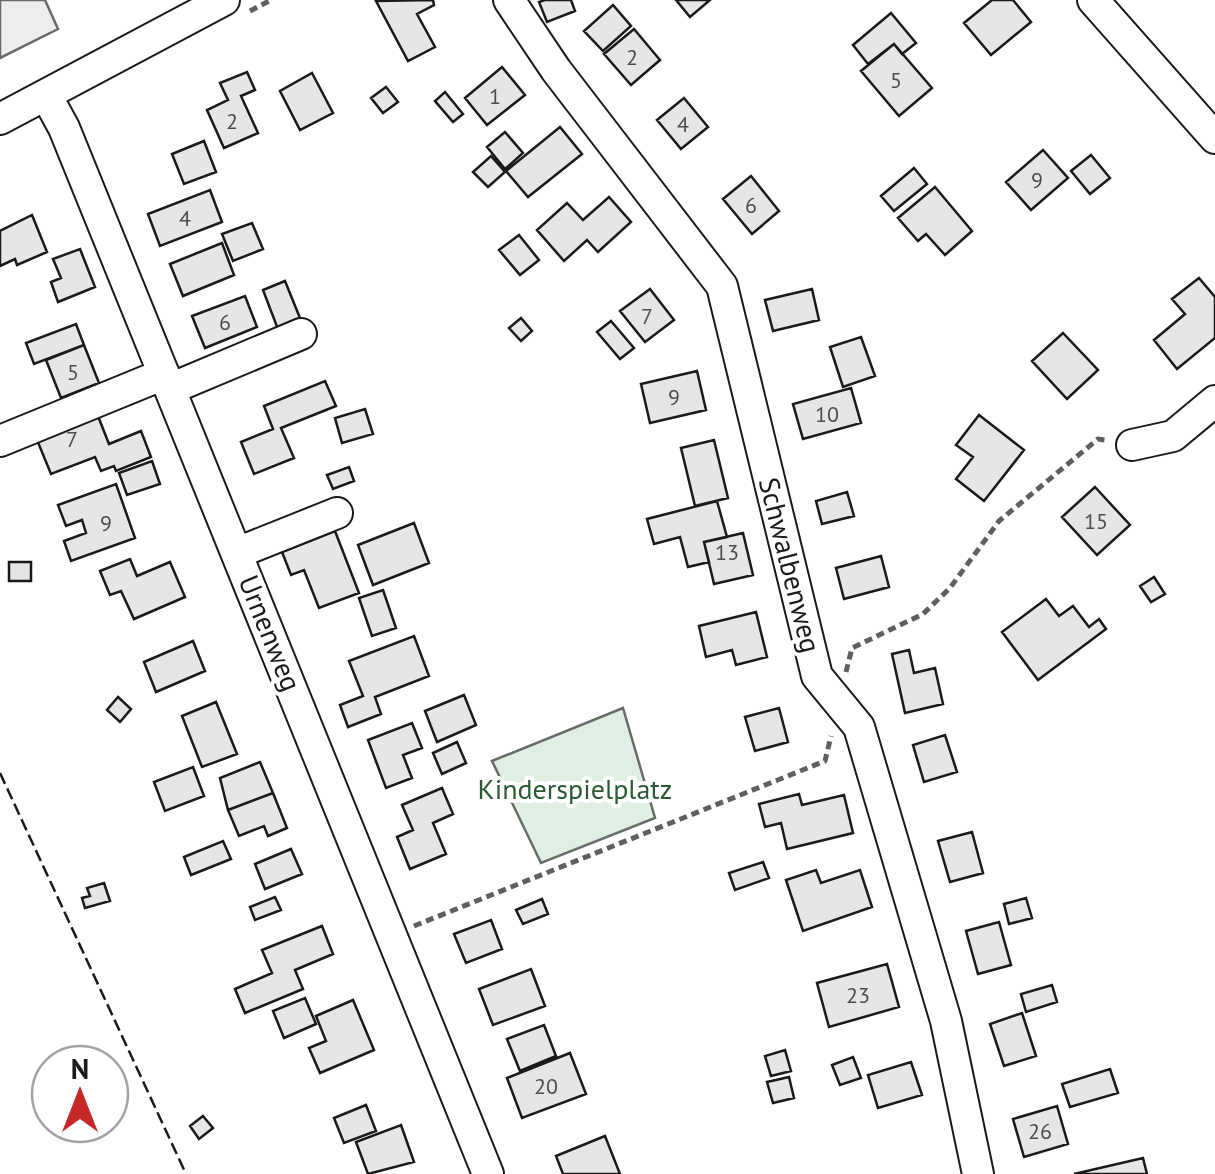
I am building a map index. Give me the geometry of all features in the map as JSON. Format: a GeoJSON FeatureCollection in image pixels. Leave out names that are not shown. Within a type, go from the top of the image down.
{"type":"FeatureCollection","features":[{"type":"Feature","properties":{"kind":"street"},"geometry":{"type":"LineString","coordinates":[[0,119],[46,95],[173,12],[224,0]]}},
{"type":"Feature","properties":{"kind":"street","name":"Schwalbenweg"},"geometry":{"type":"LineString","coordinates":[[509,0],[556,70],[722,286],[815,670],[859,727],[945,1016],[978,1174]]}},
{"type":"Feature","properties":{"kind":"street"},"geometry":{"type":"LineString","coordinates":[[1104,4],[1215,138]]}},
{"type":"Feature","properties":{"kind":"street","name":"Urnenweg"},"geometry":{"type":"LineString","coordinates":[[46,95],[64,128],[488,1174]]}},
{"type":"Feature","properties":{"kind":"street"},"geometry":{"type":"LineString","coordinates":[[0,441],[300,334]]}},
{"type":"Feature","properties":{"kind":"street"},"geometry":{"type":"LineString","coordinates":[[1132,444],[1172,436],[1215,401]]}},
{"type":"Feature","properties":{"kind":"street"},"geometry":{"type":"LineString","coordinates":[[238,554],[337,513]]}},
{"type":"Feature","properties":{"kind":"path"},"geometry":{"type":"LineString","coordinates":[[392,934],[826,761],[852,648],[923,614],[950,588],[999,521],[1098,439],[1132,444]]}},
{"type":"Feature","properties":{"kind":"green space","name":"Kinderspielplatz"},"geometry":{"type":"Polygon","coordinates":[[[623,708],[655,818],[541,863],[492,761],[623,708]]]}},
{"type":"Feature","properties":{"kind":"shaded area"},"geometry":{"type":"Polygon","coordinates":[[[0,0],[45,0],[58,29],[0,58],[0,0]]]}},
{"type":"Feature","properties":{"kind":"building"},"geometry":{"type":"Polygon","coordinates":[[[433,0],[434,5],[417,14],[435,47],[408,61],[376,1],[433,0]]]}},
{"type":"Feature","properties":{"kind":"building"},"geometry":{"type":"Polygon","coordinates":[[[571,0],[575,11],[547,22],[539,2],[571,0]]]}},
{"type":"Feature","properties":{"kind":"building"},"geometry":{"type":"Polygon","coordinates":[[[676,0],[710,0],[690,17],[676,0]]]}},
{"type":"Feature","properties":{"kind":"building"},"geometry":{"type":"Polygon","coordinates":[[[992,0],[1013,0],[1031,22],[991,55],[964,23],[992,0]]]}},
{"type":"Feature","properties":{"kind":"building"},"geometry":{"type":"Polygon","coordinates":[[[613,5],[631,26],[603,51],[584,31],[613,5]]]}},
{"type":"Feature","properties":{"kind":"building"},"geometry":{"type":"Polygon","coordinates":[[[891,13],[916,43],[902,54],[894,44],[868,64],[853,45],[891,13]]]}},
{"type":"Feature","properties":{"kind":"building"},"geometry":{"type":"Polygon","coordinates":[[[634,29],[660,60],[631,85],[604,54],[634,29]]]}},
{"type":"Feature","properties":{"kind":"building"},"geometry":{"type":"Polygon","coordinates":[[[894,44],[932,88],[899,116],[861,71],[894,44]]]}},
{"type":"Feature","properties":{"kind":"building"},"geometry":{"type":"Polygon","coordinates":[[[502,67],[525,95],[487,125],[465,98],[502,67]]]}},
{"type":"Feature","properties":{"kind":"building"},"geometry":{"type":"Polygon","coordinates":[[[247,72],[255,90],[241,96],[258,133],[224,148],[207,110],[228,100],[220,83],[247,72]]]}},
{"type":"Feature","properties":{"kind":"building"},"geometry":{"type":"Polygon","coordinates":[[[312,73],[333,113],[300,130],[280,91],[312,73]]]}},
{"type":"Feature","properties":{"kind":"building"},"geometry":{"type":"Polygon","coordinates":[[[386,87],[398,102],[383,113],[371,98],[386,87]]]}},
{"type":"Feature","properties":{"kind":"building"},"geometry":{"type":"Polygon","coordinates":[[[445,92],[463,114],[453,122],[435,101],[445,92]]]}},
{"type":"Feature","properties":{"kind":"building"},"geometry":{"type":"Polygon","coordinates":[[[684,98],[708,127],[681,149],[657,120],[684,98]]]}},
{"type":"Feature","properties":{"kind":"building"},"geometry":{"type":"Polygon","coordinates":[[[560,127],[582,154],[528,197],[506,171],[560,127]]]}},
{"type":"Feature","properties":{"kind":"building"},"geometry":{"type":"Polygon","coordinates":[[[505,132],[523,153],[505,169],[487,147],[505,132]]]}},
{"type":"Feature","properties":{"kind":"building"},"geometry":{"type":"Polygon","coordinates":[[[204,141],[216,172],[184,184],[172,154],[204,141]]]}},
{"type":"Feature","properties":{"kind":"building"},"geometry":{"type":"Polygon","coordinates":[[[1043,150],[1068,178],[1031,210],[1006,182],[1043,150]]]}},
{"type":"Feature","properties":{"kind":"building"},"geometry":{"type":"Polygon","coordinates":[[[1091,155],[1110,178],[1090,194],[1071,171],[1091,155]]]}},
{"type":"Feature","properties":{"kind":"building"},"geometry":{"type":"Polygon","coordinates":[[[491,156],[505,172],[488,187],[473,172],[491,156]]]}},
{"type":"Feature","properties":{"kind":"building"},"geometry":{"type":"Polygon","coordinates":[[[914,168],[927,184],[894,211],[881,196],[914,168]]]}},
{"type":"Feature","properties":{"kind":"building"},"geometry":{"type":"Polygon","coordinates":[[[751,176],[779,211],[752,234],[723,199],[751,176]]]}},
{"type":"Feature","properties":{"kind":"building"},"geometry":{"type":"Polygon","coordinates":[[[935,187],[972,231],[945,255],[926,234],[918,241],[898,218],[935,187]]]}},
{"type":"Feature","properties":{"kind":"building"},"geometry":{"type":"Polygon","coordinates":[[[210,190],[222,222],[160,246],[148,214],[210,190]]]}},
{"type":"Feature","properties":{"kind":"building"},"geometry":{"type":"Polygon","coordinates":[[[609,197],[631,222],[598,252],[587,240],[564,261],[537,230],[567,203],[583,220],[609,197]]]}},
{"type":"Feature","properties":{"kind":"building"},"geometry":{"type":"Polygon","coordinates":[[[32,215],[47,252],[17,265],[15,259],[0,266],[0,231],[32,215]]]}},
{"type":"Feature","properties":{"kind":"building"},"geometry":{"type":"Polygon","coordinates":[[[252,223],[263,249],[233,261],[222,234],[252,223]]]}},
{"type":"Feature","properties":{"kind":"building"},"geometry":{"type":"Polygon","coordinates":[[[519,235],[539,260],[520,275],[499,250],[519,235]]]}},
{"type":"Feature","properties":{"kind":"building"},"geometry":{"type":"Polygon","coordinates":[[[222,243],[234,275],[183,296],[170,264],[222,243]]]}},
{"type":"Feature","properties":{"kind":"building"},"geometry":{"type":"Polygon","coordinates":[[[80,249],[95,287],[58,302],[51,282],[61,278],[53,259],[80,249]]]}},
{"type":"Feature","properties":{"kind":"building"},"geometry":{"type":"Polygon","coordinates":[[[1199,278],[1215,297],[1215,338],[1177,369],[1154,340],[1185,314],[1172,299],[1199,278]]]}},
{"type":"Feature","properties":{"kind":"building"},"geometry":{"type":"Polygon","coordinates":[[[285,281],[302,323],[279,332],[263,290],[285,281]]]}},
{"type":"Feature","properties":{"kind":"building"},"geometry":{"type":"Polygon","coordinates":[[[650,289],[674,320],[645,342],[620,311],[650,289]]]}},
{"type":"Feature","properties":{"kind":"building"},"geometry":{"type":"Polygon","coordinates":[[[812,289],[819,320],[773,331],[765,300],[812,289]]]}},
{"type":"Feature","properties":{"kind":"building"},"geometry":{"type":"Polygon","coordinates":[[[245,296],[257,327],[205,348],[192,316],[245,296]]]}},
{"type":"Feature","properties":{"kind":"building"},"geometry":{"type":"Polygon","coordinates":[[[521,318],[532,331],[521,341],[509,328],[521,318]]]}},
{"type":"Feature","properties":{"kind":"building"},"geometry":{"type":"Polygon","coordinates":[[[611,321],[634,348],[620,359],[597,332],[611,321]]]}},
{"type":"Feature","properties":{"kind":"building"},"geometry":{"type":"Polygon","coordinates":[[[76,324],[84,345],[34,364],[26,343],[76,324]]]}},
{"type":"Feature","properties":{"kind":"building"},"geometry":{"type":"Polygon","coordinates":[[[1063,333],[1098,370],[1067,399],[1032,361],[1063,333]]]}},
{"type":"Feature","properties":{"kind":"building"},"geometry":{"type":"Polygon","coordinates":[[[861,337],[875,376],[843,387],[830,347],[861,337]]]}},
{"type":"Feature","properties":{"kind":"building"},"geometry":{"type":"Polygon","coordinates":[[[84,345],[99,383],[61,398],[46,360],[84,345]]]}},
{"type":"Feature","properties":{"kind":"building"},"geometry":{"type":"Polygon","coordinates":[[[697,371],[706,410],[650,423],[641,384],[697,371]]]}},
{"type":"Feature","properties":{"kind":"building"},"geometry":{"type":"Polygon","coordinates":[[[325,381],[336,406],[281,428],[294,458],[254,474],[241,442],[273,429],[264,406],[325,381]]]}},
{"type":"Feature","properties":{"kind":"building"},"geometry":{"type":"Polygon","coordinates":[[[851,388],[861,423],[803,439],[793,404],[851,388]]]}},
{"type":"Feature","properties":{"kind":"building"},"geometry":{"type":"Polygon","coordinates":[[[365,409],[373,434],[342,443],[335,418],[365,409]]]}},
{"type":"Feature","properties":{"kind":"building"},"geometry":{"type":"Polygon","coordinates":[[[96,411],[109,444],[141,431],[151,457],[116,471],[114,466],[101,471],[95,457],[51,474],[35,435],[96,411]]]}},
{"type":"Feature","properties":{"kind":"building"},"geometry":{"type":"Polygon","coordinates":[[[979,415],[1024,450],[984,501],[956,479],[973,457],[956,445],[979,415]]]}},
{"type":"Feature","properties":{"kind":"building"},"geometry":{"type":"Polygon","coordinates":[[[714,440],[728,498],[695,506],[681,448],[714,440]]]}},
{"type":"Feature","properties":{"kind":"building"},"geometry":{"type":"Polygon","coordinates":[[[152,461],[160,484],[127,495],[119,473],[152,461]]]}},
{"type":"Feature","properties":{"kind":"building"},"geometry":{"type":"Polygon","coordinates":[[[349,467],[354,481],[333,489],[327,475],[349,467]]]}},
{"type":"Feature","properties":{"kind":"building"},"geometry":{"type":"Polygon","coordinates":[[[116,484],[135,538],[71,561],[64,541],[86,533],[82,520],[66,526],[58,505],[116,484]]]}},
{"type":"Feature","properties":{"kind":"building"},"geometry":{"type":"Polygon","coordinates":[[[1095,487],[1130,525],[1097,555],[1062,517],[1095,487]]]}},
{"type":"Feature","properties":{"kind":"building"},"geometry":{"type":"Polygon","coordinates":[[[847,492],[854,516],[822,524],[816,501],[847,492]]]}},
{"type":"Feature","properties":{"kind":"building"},"geometry":{"type":"Polygon","coordinates":[[[717,501],[727,537],[704,542],[709,562],[688,567],[680,537],[654,544],[647,519],[717,501]]]}},
{"type":"Feature","properties":{"kind":"building"},"geometry":{"type":"Polygon","coordinates":[[[414,523],[429,563],[373,585],[358,545],[414,523]]]}},
{"type":"Feature","properties":{"kind":"building"},"geometry":{"type":"Polygon","coordinates":[[[335,531],[359,593],[319,608],[304,570],[291,575],[282,552],[335,531]]]}},
{"type":"Feature","properties":{"kind":"building"},"geometry":{"type":"Polygon","coordinates":[[[743,533],[753,575],[714,584],[704,542],[743,533]]]}},
{"type":"Feature","properties":{"kind":"building"},"geometry":{"type":"Polygon","coordinates":[[[881,556],[889,587],[844,599],[836,568],[881,556]]]}},
{"type":"Feature","properties":{"kind":"building"},"geometry":{"type":"Polygon","coordinates":[[[130,559],[137,576],[170,562],[185,597],[134,619],[121,591],[110,595],[100,571],[130,559]]]}},
{"type":"Feature","properties":{"kind":"building"},"geometry":{"type":"Polygon","coordinates":[[[9,562],[31,562],[31,581],[9,581],[9,562]]]}},
{"type":"Feature","properties":{"kind":"building"},"geometry":{"type":"Polygon","coordinates":[[[1154,577],[1165,594],[1151,602],[1140,586],[1154,577]]]}},
{"type":"Feature","properties":{"kind":"building"},"geometry":{"type":"Polygon","coordinates":[[[383,590],[396,628],[372,636],[359,598],[383,590]]]}},
{"type":"Feature","properties":{"kind":"building"},"geometry":{"type":"Polygon","coordinates":[[[1046,599],[1059,616],[1073,606],[1089,627],[1099,619],[1106,629],[1038,680],[1002,632],[1046,599]]]}},
{"type":"Feature","properties":{"kind":"building"},"geometry":{"type":"Polygon","coordinates":[[[756,612],[767,657],[736,665],[732,650],[706,657],[699,626],[756,612]]]}},
{"type":"Feature","properties":{"kind":"building"},"geometry":{"type":"Polygon","coordinates":[[[414,636],[429,676],[375,697],[381,714],[348,727],[340,705],[363,696],[349,661],[414,636]]]}},
{"type":"Feature","properties":{"kind":"building"},"geometry":{"type":"Polygon","coordinates":[[[193,641],[205,671],[156,692],[144,662],[193,641]]]}},
{"type":"Feature","properties":{"kind":"building"},"geometry":{"type":"Polygon","coordinates":[[[909,650],[914,673],[935,668],[943,704],[905,713],[892,654],[909,650]]]}},
{"type":"Feature","properties":{"kind":"building"},"geometry":{"type":"Polygon","coordinates":[[[464,695],[476,725],[437,742],[425,711],[464,695]]]}},
{"type":"Feature","properties":{"kind":"building"},"geometry":{"type":"Polygon","coordinates":[[[118,697],[131,709],[120,722],[107,710],[118,697]]]}},
{"type":"Feature","properties":{"kind":"building"},"geometry":{"type":"Polygon","coordinates":[[[216,702],[237,754],[202,767],[182,716],[216,702]]]}},
{"type":"Feature","properties":{"kind":"building"},"geometry":{"type":"Polygon","coordinates":[[[779,708],[788,742],[755,751],[745,717],[779,708]]]}},
{"type":"Feature","properties":{"kind":"building"},"geometry":{"type":"Polygon","coordinates":[[[412,723],[422,748],[403,755],[412,778],[386,788],[368,740],[412,723]]]}},
{"type":"Feature","properties":{"kind":"building"},"geometry":{"type":"Polygon","coordinates":[[[945,735],[957,772],[924,782],[913,745],[945,735]]]}},
{"type":"Feature","properties":{"kind":"building"},"geometry":{"type":"Polygon","coordinates":[[[457,742],[466,763],[442,774],[433,753],[457,742]]]}},
{"type":"Feature","properties":{"kind":"building"},"geometry":{"type":"Polygon","coordinates":[[[260,762],[273,793],[228,810],[220,778],[260,762]]]}},
{"type":"Feature","properties":{"kind":"building"},"geometry":{"type":"Polygon","coordinates":[[[193,767],[204,796],[165,811],[154,782],[193,767]]]}},
{"type":"Feature","properties":{"kind":"building"},"geometry":{"type":"Polygon","coordinates":[[[442,788],[453,814],[433,823],[446,854],[410,869],[397,837],[413,830],[402,805],[442,788]]]}},
{"type":"Feature","properties":{"kind":"building"},"geometry":{"type":"Polygon","coordinates":[[[273,793],[287,828],[268,836],[264,826],[239,836],[228,810],[273,793]]]}},
{"type":"Feature","properties":{"kind":"building"},"geometry":{"type":"Polygon","coordinates":[[[799,794],[802,805],[844,795],[853,833],[787,849],[781,823],[765,827],[759,804],[799,794]]]}},
{"type":"Feature","properties":{"kind":"building"},"geometry":{"type":"Polygon","coordinates":[[[972,832],[983,873],[950,882],[938,841],[972,832]]]}},
{"type":"Feature","properties":{"kind":"building"},"geometry":{"type":"Polygon","coordinates":[[[223,841],[231,859],[191,875],[184,857],[223,841]]]}},
{"type":"Feature","properties":{"kind":"building"},"geometry":{"type":"Polygon","coordinates":[[[291,849],[302,874],[265,889],[255,864],[291,849]]]}},
{"type":"Feature","properties":{"kind":"building"},"geometry":{"type":"Polygon","coordinates":[[[763,862],[769,878],[735,890],[729,873],[763,862]]]}},
{"type":"Feature","properties":{"kind":"building"},"geometry":{"type":"Polygon","coordinates":[[[816,870],[821,883],[860,870],[872,907],[803,931],[786,880],[816,870]]]}},
{"type":"Feature","properties":{"kind":"building"},"geometry":{"type":"Polygon","coordinates":[[[104,883],[110,901],[85,908],[82,898],[90,896],[87,888],[104,883]]]}},
{"type":"Feature","properties":{"kind":"building"},"geometry":{"type":"Polygon","coordinates":[[[275,897],[281,910],[255,920],[250,907],[275,897]]]}},
{"type":"Feature","properties":{"kind":"building"},"geometry":{"type":"Polygon","coordinates":[[[1026,898],[1032,918],[1009,924],[1004,904],[1026,898]]]}},
{"type":"Feature","properties":{"kind":"building"},"geometry":{"type":"Polygon","coordinates":[[[542,899],[548,914],[523,924],[516,910],[542,899]]]}},
{"type":"Feature","properties":{"kind":"building"},"geometry":{"type":"Polygon","coordinates":[[[491,920],[502,949],[466,963],[454,934],[491,920]]]}},
{"type":"Feature","properties":{"kind":"building"},"geometry":{"type":"Polygon","coordinates":[[[999,922],[1011,965],[978,974],[966,931],[999,922]]]}},
{"type":"Feature","properties":{"kind":"building"},"geometry":{"type":"Polygon","coordinates":[[[322,926],[333,954],[295,970],[303,989],[245,1013],[235,989],[272,973],[262,950],[322,926]]]}},
{"type":"Feature","properties":{"kind":"building"},"geometry":{"type":"Polygon","coordinates":[[[887,964],[899,1007],[829,1027],[817,983],[887,964]]]}},
{"type":"Feature","properties":{"kind":"building"},"geometry":{"type":"Polygon","coordinates":[[[531,969],[545,1006],[493,1025],[479,989],[531,969]]]}},
{"type":"Feature","properties":{"kind":"building"},"geometry":{"type":"Polygon","coordinates":[[[1052,985],[1057,1002],[1026,1012],[1021,994],[1052,985]]]}},
{"type":"Feature","properties":{"kind":"building"},"geometry":{"type":"Polygon","coordinates":[[[305,998],[316,1024],[284,1038],[273,1011],[305,998]]]}},
{"type":"Feature","properties":{"kind":"building"},"geometry":{"type":"Polygon","coordinates":[[[353,1000],[374,1050],[320,1073],[309,1048],[326,1041],[316,1016],[353,1000]]]}},
{"type":"Feature","properties":{"kind":"building"},"geometry":{"type":"Polygon","coordinates":[[[1022,1013],[1036,1056],[1004,1066],[990,1024],[1022,1013]]]}},
{"type":"Feature","properties":{"kind":"building"},"geometry":{"type":"Polygon","coordinates":[[[544,1025],[556,1056],[520,1071],[507,1039],[544,1025]]]}},
{"type":"Feature","properties":{"kind":"building"},"geometry":{"type":"Polygon","coordinates":[[[785,1050],[791,1071],[771,1076],[765,1056],[785,1050]]]}},
{"type":"Feature","properties":{"kind":"building"},"geometry":{"type":"Polygon","coordinates":[[[570,1053],[586,1094],[522,1118],[507,1078],[570,1053]]]}},
{"type":"Feature","properties":{"kind":"building"},"geometry":{"type":"Polygon","coordinates":[[[853,1057],[861,1078],[840,1085],[832,1065],[853,1057]]]}},
{"type":"Feature","properties":{"kind":"building"},"geometry":{"type":"Polygon","coordinates":[[[911,1062],[922,1095],[878,1108],[868,1075],[911,1062]]]}},
{"type":"Feature","properties":{"kind":"building"},"geometry":{"type":"Polygon","coordinates":[[[1110,1069],[1118,1093],[1070,1107],[1062,1084],[1110,1069]]]}},
{"type":"Feature","properties":{"kind":"building"},"geometry":{"type":"Polygon","coordinates":[[[789,1077],[794,1098],[773,1103],[767,1082],[789,1077]]]}},
{"type":"Feature","properties":{"kind":"building"},"geometry":{"type":"Polygon","coordinates":[[[366,1105],[376,1131],[344,1143],[334,1118],[366,1105]]]}},
{"type":"Feature","properties":{"kind":"building"},"geometry":{"type":"Polygon","coordinates":[[[1057,1106],[1068,1144],[1024,1157],[1013,1119],[1057,1106]]]}},
{"type":"Feature","properties":{"kind":"building"},"geometry":{"type":"Polygon","coordinates":[[[203,1116],[213,1128],[199,1139],[190,1126],[203,1116]]]}},
{"type":"Feature","properties":{"kind":"building"},"geometry":{"type":"Polygon","coordinates":[[[401,1125],[414,1162],[368,1174],[356,1142],[401,1125]]]}},
{"type":"Feature","properties":{"kind":"building"},"geometry":{"type":"Polygon","coordinates":[[[605,1136],[620,1174],[563,1174],[556,1156],[605,1136]]]}},
{"type":"Feature","properties":{"kind":"building"},"geometry":{"type":"Polygon","coordinates":[[[1143,1158],[1147,1174],[1074,1174],[1143,1158]]]}},
{"type":"Feature","properties":{"kind":"fence"},"geometry":{"type":"LineString","coordinates":[[0,773],[186,1174]]}}]}
